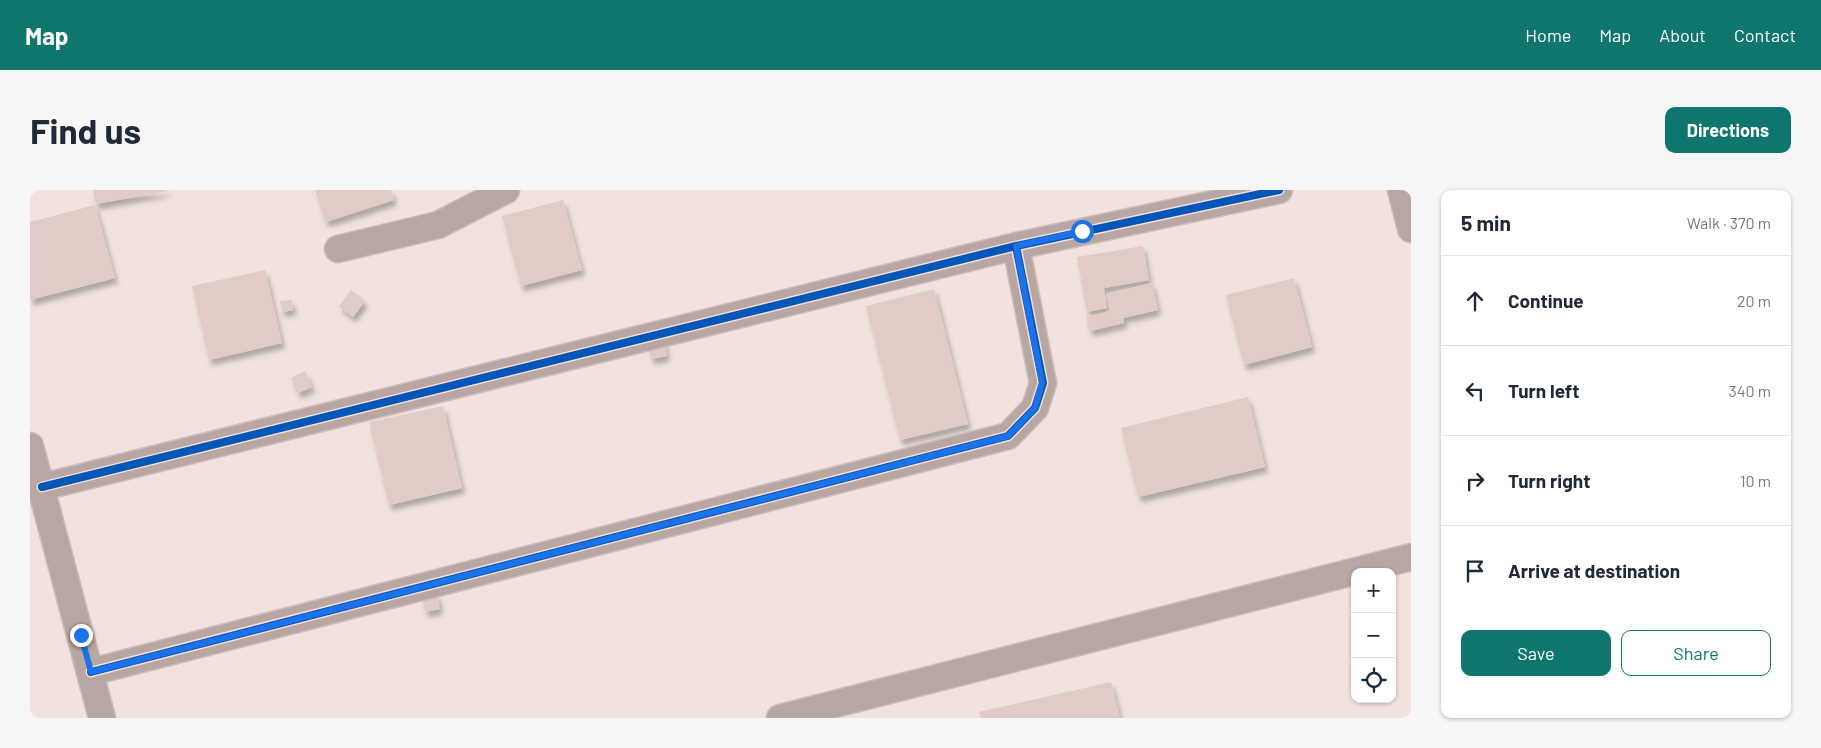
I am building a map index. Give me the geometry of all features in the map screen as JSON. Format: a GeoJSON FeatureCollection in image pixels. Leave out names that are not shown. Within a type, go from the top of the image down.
{"type":"FeatureCollection","features":[{"type":"Feature","properties":{"kind":"street"},"geometry":{"type":"LineString","coordinates":[[338,249],[438,225],[506,190]]}},
{"type":"Feature","properties":{"kind":"street"},"geometry":{"type":"LineString","coordinates":[[42,487],[1016,246],[1279,190]]}},
{"type":"Feature","properties":{"kind":"street"},"geometry":{"type":"LineString","coordinates":[[1401,190],[1411,229]]}},
{"type":"Feature","properties":{"kind":"street"},"geometry":{"type":"LineString","coordinates":[[91,672],[1008,436],[1035,408],[1042,383],[1016,246]]}},
{"type":"Feature","properties":{"kind":"street"},"geometry":{"type":"LineString","coordinates":[[30,446],[102,718]]}},
{"type":"Feature","properties":{"kind":"street"},"geometry":{"type":"LineString","coordinates":[[780,718],[1411,557]]}},
{"type":"Feature","properties":{"kind":"building"},"geometry":{"type":"Polygon","coordinates":[[[93,190],[168,190],[168,191],[96,204],[93,190]]]}},
{"type":"Feature","properties":{"kind":"building"},"geometry":{"type":"Polygon","coordinates":[[[315,190],[391,190],[394,200],[326,222],[315,190]]]}},
{"type":"Feature","properties":{"kind":"building"},"geometry":{"type":"Polygon","coordinates":[[[563,200],[582,270],[521,286],[502,216],[563,200]]]}},
{"type":"Feature","properties":{"kind":"building"},"geometry":{"type":"Polygon","coordinates":[[[95,205],[115,278],[30,300],[30,222],[95,205]]]}},
{"type":"Feature","properties":{"kind":"building"},"geometry":{"type":"Polygon","coordinates":[[[1143,246],[1149,280],[1104,288],[1107,308],[1087,312],[1077,257],[1143,246]]]}},
{"type":"Feature","properties":{"kind":"building"},"geometry":{"type":"Polygon","coordinates":[[[265,270],[282,343],[209,360],[192,286],[265,270]]]}},
{"type":"Feature","properties":{"kind":"building"},"geometry":{"type":"Polygon","coordinates":[[[1294,278],[1312,347],[1244,365],[1226,295],[1294,278]]]}},
{"type":"Feature","properties":{"kind":"building"},"geometry":{"type":"Polygon","coordinates":[[[1152,283],[1158,310],[1123,318],[1124,323],[1090,331],[1086,317],[1110,311],[1106,294],[1152,283]]]}},
{"type":"Feature","properties":{"kind":"building"},"geometry":{"type":"Polygon","coordinates":[[[934,289],[968,424],[900,440],[866,306],[934,289]]]}},
{"type":"Feature","properties":{"kind":"building"},"geometry":{"type":"Polygon","coordinates":[[[351,290],[365,301],[353,317],[339,306],[351,290]]]}},
{"type":"Feature","properties":{"kind":"building"},"geometry":{"type":"Polygon","coordinates":[[[292,300],[293,310],[282,312],[280,301],[292,300]]]}},
{"type":"Feature","properties":{"kind":"building"},"geometry":{"type":"Polygon","coordinates":[[[664,339],[667,356],[651,359],[648,342],[664,339]]]}},
{"type":"Feature","properties":{"kind":"building"},"geometry":{"type":"Polygon","coordinates":[[[305,371],[312,387],[298,393],[291,378],[305,371]]]}},
{"type":"Feature","properties":{"kind":"building"},"geometry":{"type":"Polygon","coordinates":[[[1248,397],[1265,467],[1138,497],[1121,428],[1248,397]]]}},
{"type":"Feature","properties":{"kind":"building"},"geometry":{"type":"Polygon","coordinates":[[[443,406],[462,488],[389,505],[369,422],[443,406]]]}},
{"type":"Feature","properties":{"kind":"building"},"geometry":{"type":"Polygon","coordinates":[[[437,594],[440,609],[425,612],[422,597],[437,594]]]}},
{"type":"Feature","properties":{"kind":"building"},"geometry":{"type":"Polygon","coordinates":[[[1111,682],[1120,718],[981,718],[979,712],[1111,682]]]}},
{"type":"Feature","properties":{"kind":"cycle path"},"geometry":{"type":"LineString","coordinates":[[42,487],[1016,246],[1279,190]]}},
{"type":"Feature","properties":{"kind":"cycle path"},"geometry":{"type":"LineString","coordinates":[[91,672],[1008,436],[1035,408],[1043,383],[1016,246]]}},
{"type":"Feature","properties":{"kind":"route"},"geometry":{"type":"LineString","coordinates":[[81,635],[91,672],[1008,436],[1035,408],[1042,383],[1016,246],[1082,231]]}}]}
